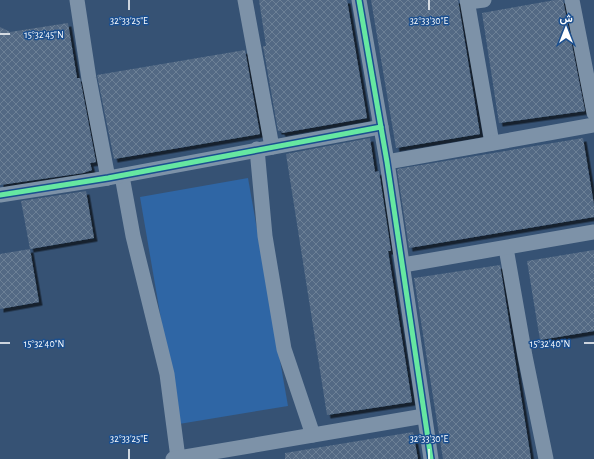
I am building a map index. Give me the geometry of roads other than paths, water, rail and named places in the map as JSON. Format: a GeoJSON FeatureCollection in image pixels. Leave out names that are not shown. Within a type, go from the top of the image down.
{"type":"FeatureCollection","features":[{"type":"Feature","properties":{"kind":"street"},"geometry":{"type":"LineString","coordinates":[[77,0],[89,79],[132,236],[167,374],[175,459],[255,452],[313,435],[424,416]]}},
{"type":"Feature","properties":{"kind":"street"},"geometry":{"type":"LineString","coordinates":[[245,0],[264,148],[265,236],[284,349],[313,435]]}},
{"type":"Feature","properties":{"kind":"street"},"geometry":{"type":"LineString","coordinates":[[359,0],[387,162],[431,459]]}},
{"type":"Feature","properties":{"kind":"street"},"geometry":{"type":"LineString","coordinates":[[484,0],[468,1],[492,143]]}},
{"type":"Feature","properties":{"kind":"street"},"geometry":{"type":"LineString","coordinates":[[572,0],[594,113]]}},
{"type":"Feature","properties":{"kind":"street"},"geometry":{"type":"LineString","coordinates":[[387,162],[594,125]]}},
{"type":"Feature","properties":{"kind":"street"},"geometry":{"type":"LineString","coordinates":[[0,195],[115,177],[381,127]]}},
{"type":"Feature","properties":{"kind":"street"},"geometry":{"type":"LineString","coordinates":[[403,265],[594,232]]}},
{"type":"Feature","properties":{"kind":"street"},"geometry":{"type":"LineString","coordinates":[[506,248],[525,356],[546,459]]}}]}
